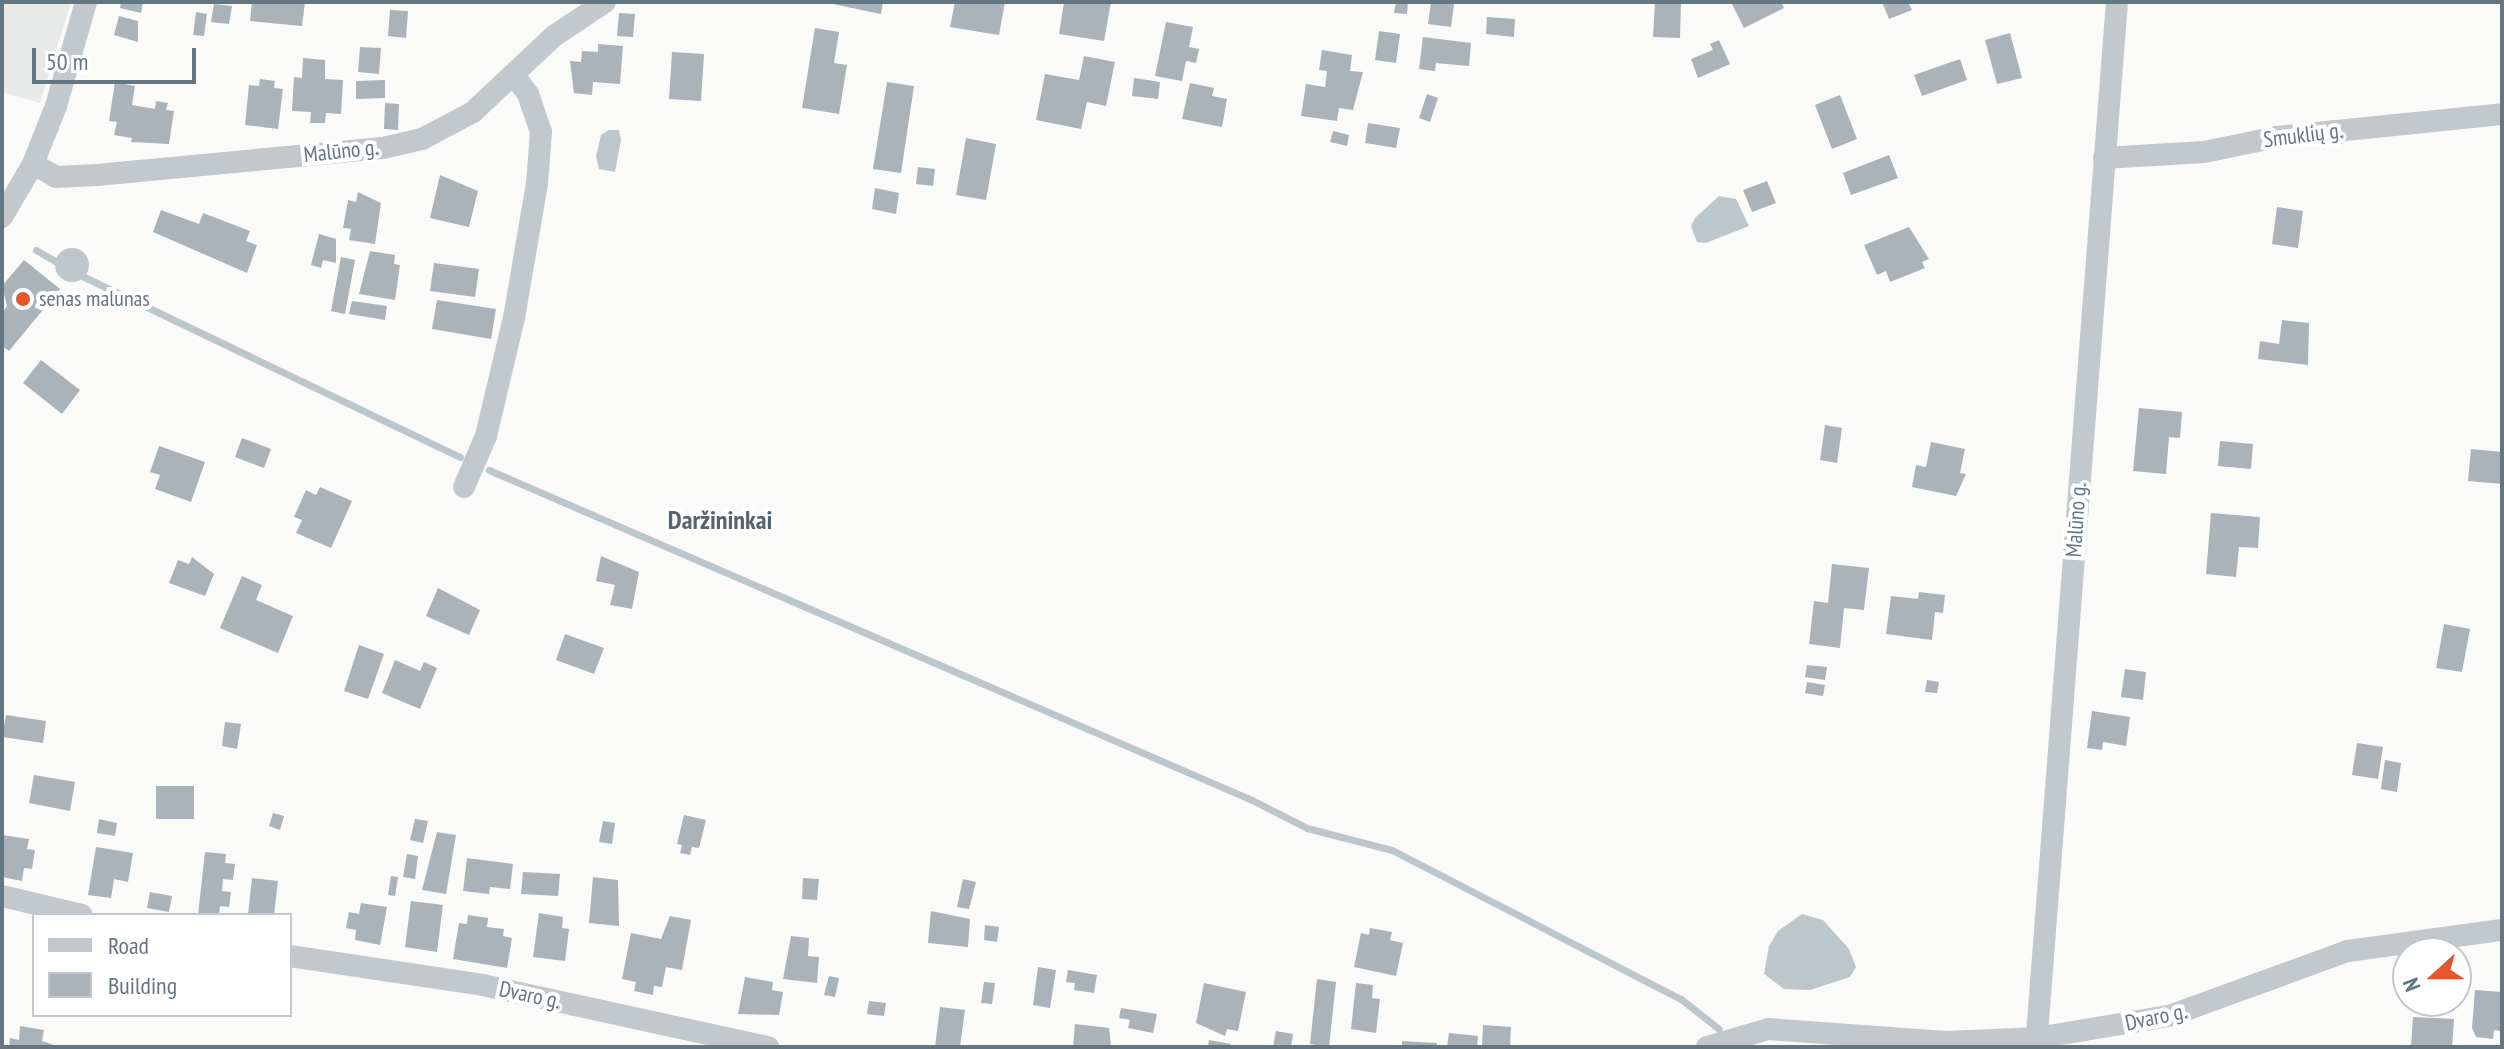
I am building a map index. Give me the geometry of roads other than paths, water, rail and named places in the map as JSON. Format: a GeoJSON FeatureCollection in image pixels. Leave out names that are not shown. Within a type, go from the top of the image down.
{"type":"FeatureCollection","features":[{"type":"Feature","properties":{"kind":"street"},"geometry":{"type":"LineString","coordinates":[[2,217],[33,164],[79,40],[86,2]]}},
{"type":"Feature","properties":{"kind":"street","name":"Malūno g."},"geometry":{"type":"LineString","coordinates":[[33,164],[56,177],[383,148],[450,126],[515,77],[554,36],[605,2]]}},
{"type":"Feature","properties":{"kind":"street","name":"Malūno g."},"geometry":{"type":"LineString","coordinates":[[2036,1043],[2117,2]]}},
{"type":"Feature","properties":{"kind":"street"},"geometry":{"type":"LineString","coordinates":[[464,487],[493,407],[537,184],[541,132],[528,94],[515,77]]}},
{"type":"Feature","properties":{"kind":"street","name":"Smuklių g."},"geometry":{"type":"LineString","coordinates":[[2104,158],[2204,152],[2277,137],[2502,114]]}},
{"type":"Feature","properties":{"kind":"street"},"geometry":{"type":"LineString","coordinates":[[2,896],[74,913]]}},
{"type":"Feature","properties":{"kind":"street","name":"Dvaro g."},"geometry":{"type":"LineString","coordinates":[[1707,1047],[1768,1029],[1946,1042],[2036,1043],[2169,1016],[2348,951],[2502,930]]}},
{"type":"Feature","properties":{"kind":"street","name":"Dvaro g."},"geometry":{"type":"LineString","coordinates":[[292,956],[483,985],[768,1047]]}},
{"type":"Feature","properties":{"kind":"waterway"},"geometry":{"type":"LineString","coordinates":[[36,250],[62,265]]}},
{"type":"Feature","properties":{"kind":"waterway"},"geometry":{"type":"LineString","coordinates":[[76,273],[460,457]]}},
{"type":"Feature","properties":{"kind":"waterway"},"geometry":{"type":"LineString","coordinates":[[489,470],[1252,800],[1307,828],[1392,850],[1681,999],[1719,1029]]}},
{"type":"Feature","properties":{"kind":"place","name":"senas malunas"},"geometry":{"type":"Point","coordinates":[23,299]}},
{"type":"Feature","properties":{"kind":"district","name":"Daržininkai"},"geometry":{"type":"Point","coordinates":[720,520]}}]}
